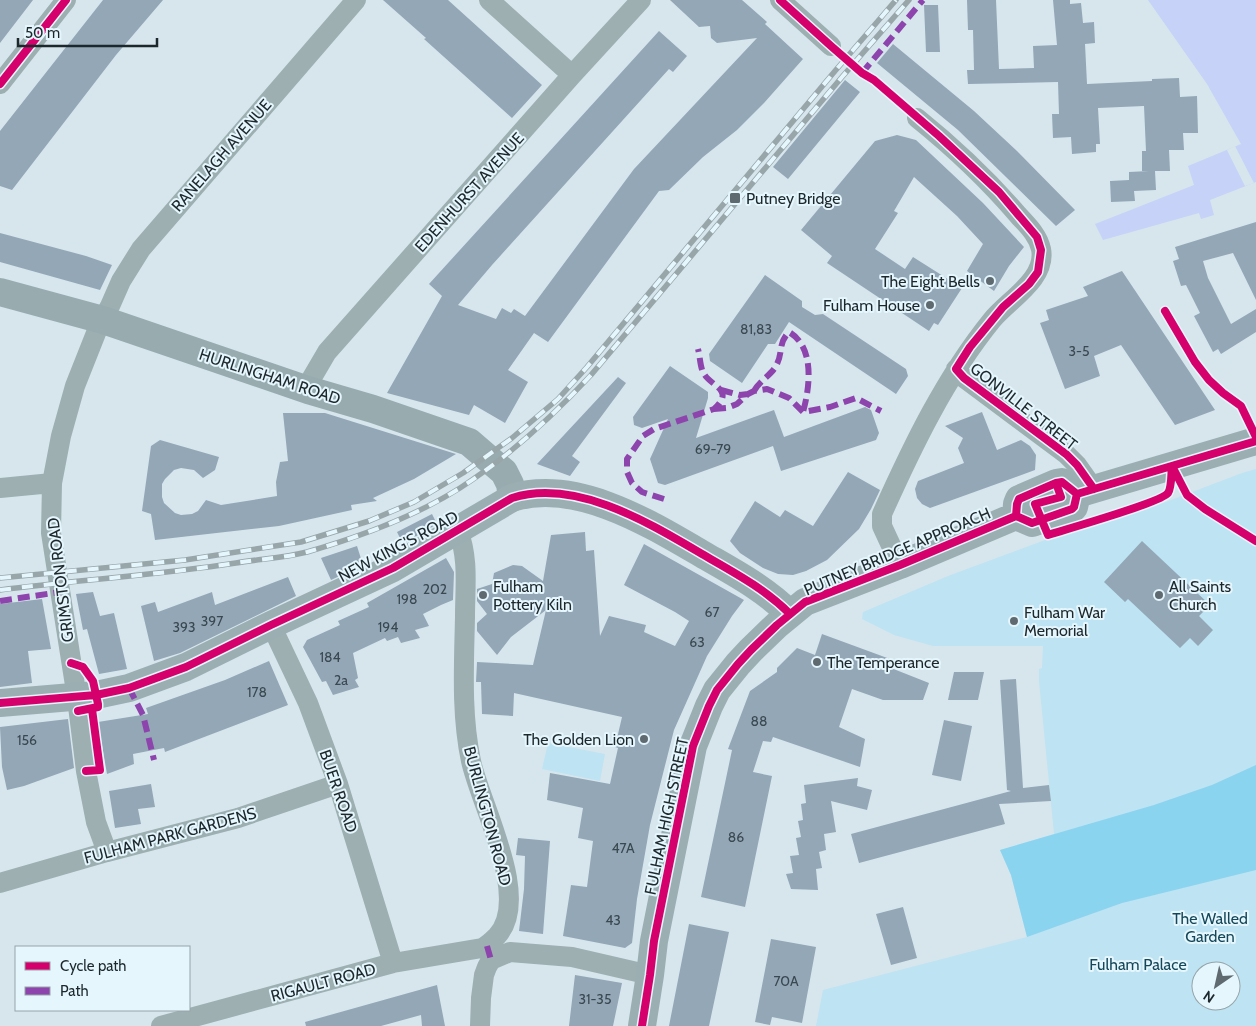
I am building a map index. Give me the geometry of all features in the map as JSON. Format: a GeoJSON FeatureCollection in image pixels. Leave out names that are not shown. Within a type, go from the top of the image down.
{"type":"FeatureCollection","features":[{"type":"Feature","properties":{"kind":"main road"},"geometry":{"type":"LineString","coordinates":[[1085,491],[1256,441]]}},
{"type":"Feature","properties":{"kind":"main road","name":"PUTNEY BRIDGE APPROACH"},"geometry":{"type":"LineString","coordinates":[[790,614],[806,602],[823,594],[900,566],[1016,516],[1019,499],[1056,483],[1062,482],[1085,491]]}},
{"type":"Feature","properties":{"kind":"main road","name":"NEW KING'S ROAD"},"geometry":{"type":"LineString","coordinates":[[0,703],[77,698],[130,688],[186,667],[393,568],[512,498],[528,493],[543,492],[588,500],[623,510],[757,586],[774,598],[790,614]]}},
{"type":"Feature","properties":{"kind":"main road","name":"FULHAM HIGH STREET"},"geometry":{"type":"LineString","coordinates":[[642,1026],[654,941],[693,746],[709,706],[725,680],[751,650],[790,614]]}},
{"type":"Feature","properties":{"kind":"street"},"geometry":{"type":"LineString","coordinates":[[0,84],[66,0]]}},
{"type":"Feature","properties":{"kind":"street","name":"RANELAGH AVENUE"},"geometry":{"type":"LineString","coordinates":[[103,320],[121,281],[141,249],[356,0]]}},
{"type":"Feature","properties":{"kind":"street"},"geometry":{"type":"LineString","coordinates":[[489,0],[572,75]]}},
{"type":"Feature","properties":{"kind":"street","name":"EDENHURST AVENUE"},"geometry":{"type":"LineString","coordinates":[[308,390],[310,381],[327,352],[572,75],[641,0]]}},
{"type":"Feature","properties":{"kind":"street"},"geometry":{"type":"LineString","coordinates":[[780,0],[831,46]]}},
{"type":"Feature","properties":{"kind":"street"},"geometry":{"type":"LineString","coordinates":[[900,566],[882,526],[882,514],[924,428],[956,369],[970,347],[1003,307],[1038,272],[1042,250],[1037,237],[999,192],[940,136],[917,118]]}},
{"type":"Feature","properties":{"kind":"street","name":"HURLINGHAM ROAD"},"geometry":{"type":"LineString","coordinates":[[0,292],[103,320],[308,390],[373,409],[469,442],[504,472],[510,484],[512,498]]}},
{"type":"Feature","properties":{"kind":"street","name":"GRIMSTON ROAD"},"geometry":{"type":"LineString","coordinates":[[103,320],[75,386],[61,436],[52,483],[51,533],[77,698],[86,771],[96,822],[107,852]]}},
{"type":"Feature","properties":{"kind":"street","name":"GONVILLE STREET"},"geometry":{"type":"LineString","coordinates":[[956,369],[964,378],[1066,454],[1077,466],[1085,491]]}},
{"type":"Feature","properties":{"kind":"street"},"geometry":{"type":"LineString","coordinates":[[0,488],[52,483]]}},
{"type":"Feature","properties":{"kind":"street","name":"BURLINGTON ROAD"},"geometry":{"type":"LineString","coordinates":[[458,530],[466,555],[464,703],[471,762],[492,823],[508,884],[506,920],[489,953],[484,975],[480,1026]]}},
{"type":"Feature","properties":{"kind":"street","name":"BUER ROAD"},"geometry":{"type":"LineString","coordinates":[[271,625],[308,703],[338,784],[393,963]]}},
{"type":"Feature","properties":{"kind":"street","name":"FULHAM PARK GARDENS"},"geometry":{"type":"LineString","coordinates":[[0,883],[107,852],[238,818],[338,784]]}},
{"type":"Feature","properties":{"kind":"street","name":"RIGAULT ROAD"},"geometry":{"type":"LineString","coordinates":[[161,1026],[393,963],[510,952],[572,956],[650,975]]}},
{"type":"Feature","properties":{"kind":"green space"},"geometry":{"type":"Polygon","coordinates":[[[1256,469],[1256,1026],[816,1026],[823,990],[1027,937],[1011,875],[1000,850],[1054,834],[1039,681],[1039,669],[1042,668],[1043,646],[933,646],[894,635],[862,619],[863,612],[948,576],[1056,536],[1158,505],[1256,469]]]}},
{"type":"Feature","properties":{"kind":"green space"},"geometry":{"type":"Polygon","coordinates":[[[548,743],[605,754],[600,781],[542,769],[548,743]]]}},
{"type":"Feature","properties":{"kind":"shaded area"},"geometry":{"type":"Polygon","coordinates":[[[1148,0],[1256,0],[1256,182],[1210,200],[1214,215],[1201,219],[1199,213],[1103,240],[1095,224],[1194,185],[1188,166],[1241,144],[1207,84],[1148,0]]]}},
{"type":"Feature","properties":{"kind":"shaded area"},"geometry":{"type":"Polygon","coordinates":[[[1256,765],[1256,870],[1122,903],[1027,937],[1011,875],[1000,850],[1154,805],[1212,785],[1256,765]]]}},
{"type":"Feature","properties":{"kind":"pier"},"geometry":{"type":"Polygon","coordinates":[[[1235,146],[1254,183],[1245,186],[1227,150],[1235,146]]]}},
{"type":"Feature","properties":{"kind":"building"},"geometry":{"type":"Polygon","coordinates":[[[0,0],[33,0],[0,43],[0,0]]]}},
{"type":"Feature","properties":{"kind":"building"},"geometry":{"type":"Polygon","coordinates":[[[103,0],[163,0],[116,55],[12,190],[0,186],[0,131],[103,0]]]}},
{"type":"Feature","properties":{"kind":"building"},"geometry":{"type":"Polygon","coordinates":[[[383,0],[448,0],[542,85],[512,118],[383,0]]]}},
{"type":"Feature","properties":{"kind":"building"},"geometry":{"type":"Polygon","coordinates":[[[670,0],[742,0],[767,22],[765,24],[803,59],[737,130],[703,157],[669,190],[659,191],[548,342],[534,333],[508,370],[528,382],[505,423],[474,405],[469,415],[387,393],[442,296],[429,284],[659,31],[687,56],[673,72],[669,69],[458,305],[496,319],[502,308],[511,313],[514,309],[525,316],[634,169],[757,38],[717,43],[711,38],[710,26],[699,27],[670,0]]]}},
{"type":"Feature","properties":{"kind":"building"},"geometry":{"type":"Polygon","coordinates":[[[967,0],[996,0],[999,69],[1034,68],[1033,46],[1057,45],[1053,0],[1070,0],[1070,4],[1081,3],[1083,23],[1094,22],[1095,43],[1085,44],[1087,84],[1179,78],[1180,97],[1197,96],[1198,133],[1183,133],[1184,150],[1169,150],[1170,171],[1155,171],[1156,190],[1134,191],[1135,201],[1111,202],[1110,181],[1129,180],[1129,172],[1149,171],[1142,171],[1142,151],[1146,151],[1144,106],[1098,108],[1100,144],[1096,144],[1096,152],[1072,154],[1071,137],[1053,138],[1052,114],[1059,114],[1058,82],[968,84],[967,70],[974,70],[973,30],[968,30],[967,0]]]}},
{"type":"Feature","properties":{"kind":"building"},"geometry":{"type":"Polygon","coordinates":[[[924,5],[938,5],[940,52],[926,52],[924,5]]]}},
{"type":"Feature","properties":{"kind":"building"},"geometry":{"type":"Polygon","coordinates":[[[893,44],[974,111],[1017,151],[1075,210],[1056,226],[958,130],[877,63],[893,44]]]}},
{"type":"Feature","properties":{"kind":"building"},"geometry":{"type":"Polygon","coordinates":[[[845,80],[860,92],[788,179],[773,167],[845,80]]]}},
{"type":"Feature","properties":{"kind":"building"},"geometry":{"type":"Polygon","coordinates":[[[897,135],[916,140],[983,203],[1024,247],[1009,266],[994,291],[967,271],[983,244],[957,216],[914,177],[894,211],[898,213],[875,249],[905,269],[913,257],[962,288],[938,325],[934,323],[929,331],[827,263],[832,256],[801,230],[875,141],[897,135]]]}},
{"type":"Feature","properties":{"kind":"building"},"geometry":{"type":"Polygon","coordinates":[[[1256,222],[1256,300],[1233,253],[1203,261],[1208,278],[1231,324],[1256,309],[1256,332],[1221,354],[1218,349],[1213,352],[1194,316],[1200,313],[1186,285],[1181,286],[1173,261],[1179,259],[1175,247],[1256,222]]]}},
{"type":"Feature","properties":{"kind":"building"},"geometry":{"type":"Polygon","coordinates":[[[0,233],[86,256],[112,265],[100,290],[0,262],[0,233]]]}},
{"type":"Feature","properties":{"kind":"building"},"geometry":{"type":"Polygon","coordinates":[[[1122,271],[1215,410],[1175,425],[1121,345],[1094,356],[1100,376],[1065,389],[1040,323],[1049,320],[1046,310],[1088,296],[1083,287],[1122,271]]]}},
{"type":"Feature","properties":{"kind":"building"},"geometry":{"type":"Polygon","coordinates":[[[765,275],[802,301],[802,307],[815,315],[823,314],[906,369],[908,376],[896,394],[789,322],[775,344],[768,344],[742,383],[710,361],[709,354],[765,275]]]}},
{"type":"Feature","properties":{"kind":"building"},"geometry":{"type":"Polygon","coordinates":[[[670,366],[708,392],[708,398],[696,438],[774,410],[784,437],[865,407],[871,410],[879,433],[876,440],[781,471],[773,446],[665,485],[658,483],[650,459],[668,419],[642,428],[634,425],[633,417],[670,366]]]}},
{"type":"Feature","properties":{"kind":"building"},"geometry":{"type":"Polygon","coordinates":[[[618,377],[626,383],[572,456],[580,462],[570,476],[537,464],[618,377]]]}},
{"type":"Feature","properties":{"kind":"building"},"geometry":{"type":"Polygon","coordinates":[[[982,412],[997,450],[1021,440],[1030,446],[1036,455],[1035,470],[930,508],[922,504],[917,498],[915,489],[918,481],[964,463],[958,448],[963,438],[945,426],[982,412]]]}},
{"type":"Feature","properties":{"kind":"building"},"geometry":{"type":"Polygon","coordinates":[[[283,413],[325,413],[456,454],[414,479],[373,498],[377,501],[351,505],[352,510],[279,526],[155,540],[151,514],[142,511],[151,446],[160,440],[219,457],[215,470],[203,478],[194,470],[181,468],[174,470],[165,479],[162,484],[162,497],[164,503],[175,513],[181,515],[192,514],[198,511],[206,500],[221,505],[277,496],[276,482],[280,462],[288,461],[283,413]]]}},
{"type":"Feature","properties":{"kind":"building"},"geometry":{"type":"Polygon","coordinates":[[[848,472],[880,490],[859,529],[827,560],[806,571],[793,575],[778,574],[763,568],[740,553],[730,541],[755,501],[780,517],[785,510],[813,526],[848,472]]]}},
{"type":"Feature","properties":{"kind":"building"},"geometry":{"type":"Polygon","coordinates":[[[432,514],[437,524],[403,544],[397,532],[432,514]]]}},
{"type":"Feature","properties":{"kind":"building"},"geometry":{"type":"Polygon","coordinates":[[[585,532],[586,551],[594,550],[600,636],[609,616],[646,625],[644,632],[675,646],[689,621],[624,585],[644,544],[744,600],[707,656],[674,730],[650,825],[637,899],[632,943],[625,948],[563,936],[571,885],[587,887],[593,841],[578,838],[583,808],[547,800],[550,773],[610,784],[618,748],[615,747],[622,717],[514,693],[513,716],[482,714],[481,682],[476,682],[477,662],[533,665],[546,610],[511,637],[497,655],[477,631],[477,623],[487,614],[477,601],[477,589],[492,584],[494,573],[513,565],[522,566],[543,581],[551,535],[585,532]]]}},
{"type":"Feature","properties":{"kind":"building","name":"All Saints Church"},"geometry":{"type":"Polygon","coordinates":[[[1142,541],[1210,605],[1199,616],[1213,630],[1198,646],[1190,638],[1180,648],[1128,599],[1125,602],[1104,582],[1142,541]]]}},
{"type":"Feature","properties":{"kind":"building"},"geometry":{"type":"Polygon","coordinates":[[[357,546],[363,565],[331,580],[321,558],[357,546]]]}},
{"type":"Feature","properties":{"kind":"building"},"geometry":{"type":"Polygon","coordinates":[[[446,558],[454,572],[453,600],[423,614],[429,626],[415,630],[420,638],[401,643],[398,637],[387,641],[385,638],[353,653],[358,678],[355,680],[359,687],[333,695],[326,681],[322,682],[303,647],[307,640],[340,625],[338,621],[369,607],[367,603],[446,558]]]}},
{"type":"Feature","properties":{"kind":"building"},"geometry":{"type":"Polygon","coordinates":[[[288,577],[296,596],[180,653],[154,661],[141,606],[155,602],[158,612],[212,592],[215,605],[288,577]]]}},
{"type":"Feature","properties":{"kind":"building"},"geometry":{"type":"Polygon","coordinates":[[[93,592],[100,616],[114,613],[127,669],[99,674],[87,629],[83,630],[76,594],[93,592]]]}},
{"type":"Feature","properties":{"kind":"building"},"geometry":{"type":"Polygon","coordinates":[[[42,599],[51,649],[28,651],[32,683],[0,687],[0,604],[42,599]]]}},
{"type":"Feature","properties":{"kind":"building"},"geometry":{"type":"Polygon","coordinates":[[[822,634],[890,659],[886,666],[929,683],[923,700],[883,700],[852,689],[839,727],[865,739],[860,767],[773,737],[771,742],[763,741],[753,772],[772,776],[745,907],[701,897],[732,750],[728,749],[750,691],[777,672],[777,668],[797,648],[815,655],[822,634]]]}},
{"type":"Feature","properties":{"kind":"building"},"geometry":{"type":"Polygon","coordinates":[[[269,661],[288,705],[165,752],[164,748],[133,754],[134,764],[107,774],[98,722],[148,714],[146,708],[225,680],[269,661]]]}},
{"type":"Feature","properties":{"kind":"building"},"geometry":{"type":"Polygon","coordinates":[[[954,672],[984,672],[978,700],[948,700],[954,672]]]}},
{"type":"Feature","properties":{"kind":"building"},"geometry":{"type":"Polygon","coordinates":[[[1016,679],[1023,788],[1049,785],[1051,801],[999,804],[1005,824],[859,863],[851,834],[1011,791],[1007,790],[1000,680],[1016,679]]]}},
{"type":"Feature","properties":{"kind":"building"},"geometry":{"type":"Polygon","coordinates":[[[68,719],[74,768],[24,786],[7,790],[2,767],[0,727],[68,719]]]}},
{"type":"Feature","properties":{"kind":"building"},"geometry":{"type":"Polygon","coordinates":[[[944,720],[972,726],[961,781],[932,775],[944,720]]]}},
{"type":"Feature","properties":{"kind":"building"},"geometry":{"type":"Polygon","coordinates":[[[858,778],[857,786],[872,790],[867,810],[831,801],[836,832],[824,834],[826,850],[819,852],[822,868],[816,869],[818,890],[791,889],[786,874],[793,873],[790,856],[799,855],[796,838],[801,837],[798,821],[803,820],[801,804],[806,803],[804,785],[858,778]]]}},
{"type":"Feature","properties":{"kind":"building"},"geometry":{"type":"Polygon","coordinates":[[[151,784],[155,807],[138,809],[141,824],[115,828],[109,791],[151,784]]]}},
{"type":"Feature","properties":{"kind":"building"},"geometry":{"type":"Polygon","coordinates":[[[518,838],[550,841],[543,934],[519,931],[524,889],[525,856],[516,855],[518,838]]]}},
{"type":"Feature","properties":{"kind":"building"},"geometry":{"type":"Polygon","coordinates":[[[903,907],[917,958],[891,965],[876,914],[903,907]]]}},
{"type":"Feature","properties":{"kind":"building"},"geometry":{"type":"Polygon","coordinates":[[[689,924],[729,932],[709,1026],[669,1026],[689,924]]]}},
{"type":"Feature","properties":{"kind":"building"},"geometry":{"type":"Polygon","coordinates":[[[771,939],[816,947],[802,1023],[772,1017],[770,1025],[755,1022],[771,939]]]}},
{"type":"Feature","properties":{"kind":"building"},"geometry":{"type":"Polygon","coordinates":[[[575,975],[622,983],[613,1026],[569,1026],[575,975]]]}},
{"type":"Feature","properties":{"kind":"building"},"geometry":{"type":"Polygon","coordinates":[[[437,985],[445,1026],[422,1026],[421,1015],[381,1026],[306,1026],[305,1022],[437,985]]]}},
{"type":"Feature","properties":{"kind":"railway"},"geometry":{"type":"LineString","coordinates":[[0,578],[185,560],[301,542],[369,521],[414,502],[463,473],[512,438],[558,399],[896,0]]}},
{"type":"Feature","properties":{"kind":"railway"},"geometry":{"type":"LineString","coordinates":[[0,590],[177,571],[298,554],[346,540],[386,525],[424,508],[460,488],[529,436],[591,375],[909,0]]}},
{"type":"Feature","properties":{"kind":"marked path"},"geometry":{"type":"LineString","coordinates":[[862,73],[923,0]]}},
{"type":"Feature","properties":{"kind":"marked path"},"geometry":{"type":"LineString","coordinates":[[754,391],[775,368],[779,360],[783,340],[789,332],[803,347],[807,357],[809,380],[803,412]]}},
{"type":"Feature","properties":{"kind":"marked path"},"geometry":{"type":"LineString","coordinates":[[664,499],[642,492],[632,483],[627,472],[627,459],[643,436],[654,429],[714,409],[720,402],[723,397],[722,392],[703,372],[698,349]]}},
{"type":"Feature","properties":{"kind":"marked path"},"geometry":{"type":"LineString","coordinates":[[714,409],[727,408],[737,404],[754,391],[767,389],[789,398],[803,412],[830,407],[856,398],[881,411]]}},
{"type":"Feature","properties":{"kind":"marked path"},"geometry":{"type":"LineString","coordinates":[[721,390],[740,395],[748,394]]}},
{"type":"Feature","properties":{"kind":"marked path"},"geometry":{"type":"LineString","coordinates":[[0,601],[60,592]]}},
{"type":"Feature","properties":{"kind":"marked path"},"geometry":{"type":"LineString","coordinates":[[129,688],[143,715],[154,760]]}},
{"type":"Feature","properties":{"kind":"marked path"},"geometry":{"type":"LineString","coordinates":[[487,946],[491,960]]}},
{"type":"Feature","properties":{"kind":"cycle path"},"geometry":{"type":"LineString","coordinates":[[0,84],[66,0]]}},
{"type":"Feature","properties":{"kind":"cycle path"},"geometry":{"type":"LineString","coordinates":[[780,0],[862,73],[874,80],[939,136],[999,192],[1037,237],[1041,250],[1038,272],[1029,284],[1003,307],[970,347],[956,369],[964,378],[1066,454],[1077,465],[1094,489]]}},
{"type":"Feature","properties":{"kind":"cycle path"},"geometry":{"type":"LineString","coordinates":[[1165,311],[1195,362],[1209,380],[1241,406],[1256,437]]}},
{"type":"Feature","properties":{"kind":"cycle path"},"geometry":{"type":"LineString","coordinates":[[1077,494],[1256,441]]}},
{"type":"Feature","properties":{"kind":"cycle path"},"geometry":{"type":"LineString","coordinates":[[1172,466],[1187,495],[1205,509],[1256,541]]}},
{"type":"Feature","properties":{"kind":"cycle path"},"geometry":{"type":"LineString","coordinates":[[1056,483],[1061,497],[1035,504],[1048,535],[1132,509],[1162,497],[1168,493],[1171,484],[1172,466]]}},
{"type":"Feature","properties":{"kind":"cycle path"},"geometry":{"type":"LineString","coordinates":[[1016,516],[1019,499],[1056,483],[1062,482],[1077,494]]}},
{"type":"Feature","properties":{"kind":"cycle path"},"geometry":{"type":"LineString","coordinates":[[0,703],[96,695],[129,688],[186,667],[393,568],[512,498],[536,493],[561,494],[586,499],[635,517],[748,581],[770,596],[790,614]]}},
{"type":"Feature","properties":{"kind":"cycle path"},"geometry":{"type":"LineString","coordinates":[[1016,516],[1032,523],[1072,509],[1077,494]]}},
{"type":"Feature","properties":{"kind":"cycle path"},"geometry":{"type":"LineString","coordinates":[[642,1026],[654,941],[693,746],[717,690],[751,650],[805,602],[900,565],[1016,516]]}},
{"type":"Feature","properties":{"kind":"cycle path"},"geometry":{"type":"LineString","coordinates":[[71,663],[83,667],[93,681],[98,704],[98,707],[78,711]]}},
{"type":"Feature","properties":{"kind":"cycle path"},"geometry":{"type":"LineString","coordinates":[[86,771],[100,770],[92,709]]}},
{"type":"Feature","properties":{"kind":"place","name":"Putney Bridge"},"geometry":{"type":"Point","coordinates":[735,198]}},
{"type":"Feature","properties":{"kind":"place","name":"The Eight Bells"},"geometry":{"type":"Point","coordinates":[990,281]}},
{"type":"Feature","properties":{"kind":"place","name":"Fulham House"},"geometry":{"type":"Point","coordinates":[930,305]}},
{"type":"Feature","properties":{"kind":"place","name":"Fulham Pottery Kiln"},"geometry":{"type":"Point","coordinates":[483,595]}},
{"type":"Feature","properties":{"kind":"place","name":"All Saints Church"},"geometry":{"type":"Point","coordinates":[1159,595]}},
{"type":"Feature","properties":{"kind":"place","name":"Fulham War Memorial"},"geometry":{"type":"Point","coordinates":[1014,621]}},
{"type":"Feature","properties":{"kind":"place","name":"The Temperance"},"geometry":{"type":"Point","coordinates":[817,662]}},
{"type":"Feature","properties":{"kind":"place","name":"The Golden Lion"},"geometry":{"type":"Point","coordinates":[644,739]}},
{"type":"Feature","properties":{"kind":"park label","name":"The Walled Garden"},"geometry":{"type":"Point","coordinates":[1210,927]}},
{"type":"Feature","properties":{"kind":"park label","name":"Fulham Palace"},"geometry":{"type":"Point","coordinates":[1138,964]}}]}
